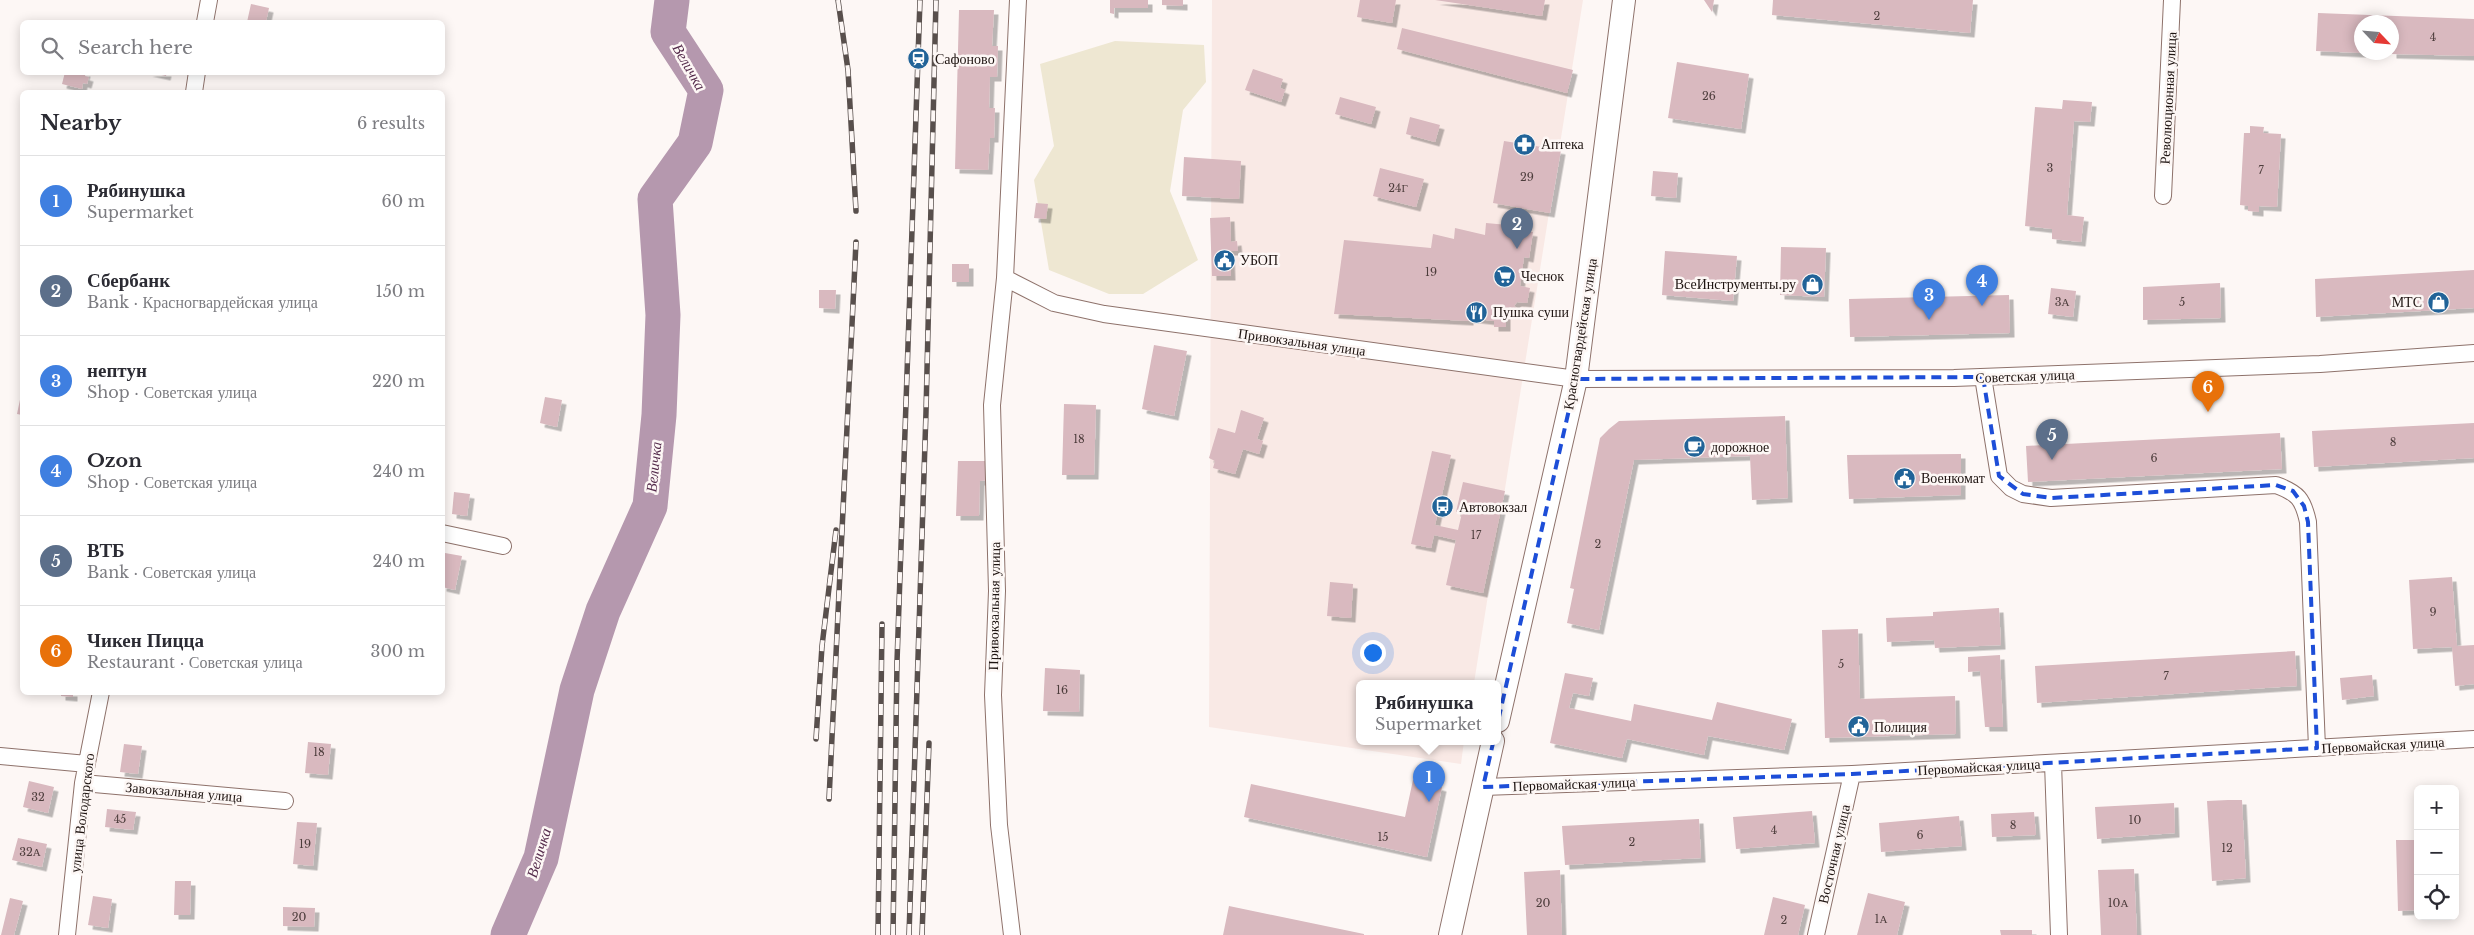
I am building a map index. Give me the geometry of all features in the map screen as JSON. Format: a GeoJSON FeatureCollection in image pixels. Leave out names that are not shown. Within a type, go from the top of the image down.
{"type":"FeatureCollection","features":[{"type":"Feature","properties":{"kind":"street"},"geometry":{"type":"LineString","coordinates":[[206,20],[209,0]]}},
{"type":"Feature","properties":{"kind":"street","name":"Привокзальная улица"},"geometry":{"type":"LineString","coordinates":[[1012,935],[999,825],[993,695],[997,590],[992,405],[1005,278],[1018,0]]}},
{"type":"Feature","properties":{"kind":"street","name":"Красногвардейская улица"},"geometry":{"type":"LineString","coordinates":[[1501,708],[1576,379],[1624,0]]}},
{"type":"Feature","properties":{"kind":"street","name":"Революционная улица"},"geometry":{"type":"LineString","coordinates":[[2163,196],[2172,0]]}},
{"type":"Feature","properties":{"kind":"street"},"geometry":{"type":"LineString","coordinates":[[194,90],[197,75]]}},
{"type":"Feature","properties":{"kind":"street","name":"Привокзальная улица"},"geometry":{"type":"LineString","coordinates":[[1005,278],[1054,303],[1104,314],[1576,379]]}},
{"type":"Feature","properties":{"kind":"street","name":"Советская улица"},"geometry":{"type":"LineString","coordinates":[[1576,379],[1983,377],[2320,364],[2474,354]]}},
{"type":"Feature","properties":{"kind":"street"},"geometry":{"type":"LineString","coordinates":[[1983,377],[2000,476],[2011,488],[2023,494],[2051,498],[2276,485],[2293,491],[2304,506],[2308,522],[2317,748]]}},
{"type":"Feature","properties":{"kind":"street"},"geometry":{"type":"LineString","coordinates":[[445,534],[503,546]]}},
{"type":"Feature","properties":{"kind":"street","name":"улица Володарского"},"geometry":{"type":"LineString","coordinates":[[68,935],[83,783],[100,695]]}},
{"type":"Feature","properties":{"kind":"street","name":"Первомайская улица"},"geometry":{"type":"LineString","coordinates":[[1483,787],[1852,774],[2474,740]]}},
{"type":"Feature","properties":{"kind":"street"},"geometry":{"type":"LineString","coordinates":[[1450,935],[1492,745]]}},
{"type":"Feature","properties":{"kind":"street"},"geometry":{"type":"LineString","coordinates":[[0,756],[87,764]]}},
{"type":"Feature","properties":{"kind":"street"},"geometry":{"type":"LineString","coordinates":[[2053,763],[2059,935]]}},
{"type":"Feature","properties":{"kind":"street","name":"Восточная улица"},"geometry":{"type":"LineString","coordinates":[[1816,935],[1852,774]]}},
{"type":"Feature","properties":{"kind":"street","name":"Завокзальная улица"},"geometry":{"type":"LineString","coordinates":[[83,783],[285,801]]}},
{"type":"Feature","properties":{"kind":"highlighted area"},"geometry":{"type":"Polygon","coordinates":[[[1983,377],[1999,476],[2023,494],[2051,498],[2276,485],[2293,491],[2304,506],[2308,522],[2317,748],[1852,774],[1483,787],[1576,379],[1983,377]]]}},
{"type":"Feature","properties":{"kind":"shaded area"},"geometry":{"type":"Polygon","coordinates":[[[1212,0],[1583,0],[1474,680],[1356,680],[1356,745],[1463,745],[1461,764],[1209,727],[1212,0]]]}},
{"type":"Feature","properties":{"kind":"shaded area"},"geometry":{"type":"Polygon","coordinates":[[[1115,41],[1204,45],[1206,82],[1183,110],[1170,191],[1198,260],[1143,294],[1109,294],[1049,270],[1034,180],[1054,146],[1040,64],[1115,41]]]}},
{"type":"Feature","properties":{"kind":"building"},"geometry":{"type":"Polygon","coordinates":[[[1110,0],[1148,0],[1148,8],[1114,8],[1114,14],[1110,13],[1110,0]]]}},
{"type":"Feature","properties":{"kind":"building"},"geometry":{"type":"Polygon","coordinates":[[[1162,0],[1183,0],[1183,6],[1162,5],[1162,0]]]}},
{"type":"Feature","properties":{"kind":"building"},"geometry":{"type":"Polygon","coordinates":[[[1360,0],[1396,0],[1392,23],[1357,17],[1360,0]]]}},
{"type":"Feature","properties":{"kind":"building"},"geometry":{"type":"Polygon","coordinates":[[[1435,0],[1545,0],[1542,16],[1435,0]]]}},
{"type":"Feature","properties":{"kind":"building"},"geometry":{"type":"Polygon","coordinates":[[[1704,0],[1714,0],[1712,12],[1704,0]]]}},
{"type":"Feature","properties":{"kind":"building"},"geometry":{"type":"Polygon","coordinates":[[[1773,0],[1973,0],[1970,33],[1772,15],[1773,0]]]}},
{"type":"Feature","properties":{"kind":"building"},"geometry":{"type":"Polygon","coordinates":[[[251,4],[269,8],[266,20],[247,20],[251,4]]]}},
{"type":"Feature","properties":{"kind":"building"},"geometry":{"type":"Polygon","coordinates":[[[959,10],[994,10],[992,46],[998,46],[997,77],[990,77],[989,108],[995,108],[994,138],[990,138],[988,170],[955,169],[959,10]]]}},
{"type":"Feature","properties":{"kind":"building"},"geometry":{"type":"Polygon","coordinates":[[[2318,13],[2370,15],[2354,15],[2354,53],[2316,51],[2318,13]]]}},
{"type":"Feature","properties":{"kind":"building"},"geometry":{"type":"Polygon","coordinates":[[[2399,16],[2474,19],[2474,56],[2399,54],[2399,16]]]}},
{"type":"Feature","properties":{"kind":"building"},"geometry":{"type":"Polygon","coordinates":[[[1402,28],[1573,70],[1567,93],[1397,49],[1402,28]]]}},
{"type":"Feature","properties":{"kind":"building"},"geometry":{"type":"Polygon","coordinates":[[[1677,62],[1749,74],[1741,129],[1668,118],[1677,62]]]}},
{"type":"Feature","properties":{"kind":"building"},"geometry":{"type":"Polygon","coordinates":[[[1253,69],[1283,79],[1280,88],[1285,90],[1281,102],[1245,90],[1253,69]]]}},
{"type":"Feature","properties":{"kind":"building"},"geometry":{"type":"Polygon","coordinates":[[[64,75],[85,75],[89,77],[87,84],[83,83],[82,89],[62,84],[64,75]]]}},
{"type":"Feature","properties":{"kind":"building"},"geometry":{"type":"Polygon","coordinates":[[[1340,97],[1376,107],[1371,124],[1335,114],[1340,97]]]}},
{"type":"Feature","properties":{"kind":"building"},"geometry":{"type":"Polygon","coordinates":[[[2063,100],[2092,102],[2090,122],[2074,121],[2067,215],[2084,217],[2081,242],[2052,239],[2052,229],[2025,226],[2035,107],[2062,109],[2063,100]]]}},
{"type":"Feature","properties":{"kind":"building"},"geometry":{"type":"Polygon","coordinates":[[[1410,117],[1440,125],[1435,142],[1406,134],[1410,117]]]}},
{"type":"Feature","properties":{"kind":"building"},"geometry":{"type":"Polygon","coordinates":[[[2250,126],[2264,127],[2263,133],[2281,134],[2277,207],[2259,206],[2259,212],[2248,211],[2248,206],[2240,205],[2244,133],[2250,133],[2250,126]]]}},
{"type":"Feature","properties":{"kind":"building"},"geometry":{"type":"Polygon","coordinates":[[[1504,141],[1561,150],[1550,213],[1493,203],[1504,141]]]}},
{"type":"Feature","properties":{"kind":"building"},"geometry":{"type":"Polygon","coordinates":[[[1184,157],[1241,161],[1239,199],[1182,196],[1184,157]]]}},
{"type":"Feature","properties":{"kind":"building"},"geometry":{"type":"Polygon","coordinates":[[[1380,168],[1424,179],[1416,207],[1373,196],[1380,168]]]}},
{"type":"Feature","properties":{"kind":"building"},"geometry":{"type":"Polygon","coordinates":[[[1653,171],[1678,173],[1676,198],[1651,196],[1653,171]]]}},
{"type":"Feature","properties":{"kind":"building"},"geometry":{"type":"Polygon","coordinates":[[[1036,203],[1048,204],[1046,219],[1034,218],[1036,203]]]}},
{"type":"Feature","properties":{"kind":"building"},"geometry":{"type":"Polygon","coordinates":[[[1230,217],[1231,242],[1237,241],[1238,251],[1230,251],[1231,276],[1212,276],[1210,218],[1230,217]]]}},
{"type":"Feature","properties":{"kind":"building"},"geometry":{"type":"Polygon","coordinates":[[[1486,223],[1519,226],[1518,230],[1533,232],[1529,258],[1524,257],[1520,286],[1530,288],[1527,303],[1517,302],[1514,306],[1518,309],[1513,314],[1510,311],[1506,314],[1506,327],[1494,327],[1494,321],[1469,318],[1469,321],[1334,314],[1344,240],[1431,248],[1433,234],[1454,239],[1455,228],[1485,235],[1486,223]]]}},
{"type":"Feature","properties":{"kind":"building"},"geometry":{"type":"Polygon","coordinates":[[[1781,247],[1826,248],[1824,297],[1780,295],[1781,247]]]}},
{"type":"Feature","properties":{"kind":"building"},"geometry":{"type":"Polygon","coordinates":[[[1665,251],[1737,256],[1733,301],[1662,295],[1665,251]]]}},
{"type":"Feature","properties":{"kind":"building"},"geometry":{"type":"Polygon","coordinates":[[[952,264],[969,264],[969,282],[952,282],[952,264]]]}},
{"type":"Feature","properties":{"kind":"building"},"geometry":{"type":"Polygon","coordinates":[[[2474,270],[2474,308],[2316,317],[2315,279],[2474,270]]]}},
{"type":"Feature","properties":{"kind":"building"},"geometry":{"type":"Polygon","coordinates":[[[2220,283],[2221,318],[2143,320],[2143,287],[2220,283]]]}},
{"type":"Feature","properties":{"kind":"building"},"geometry":{"type":"Polygon","coordinates":[[[2051,288],[2076,291],[2073,317],[2048,314],[2051,288]]]}},
{"type":"Feature","properties":{"kind":"building"},"geometry":{"type":"Polygon","coordinates":[[[819,290],[836,290],[835,309],[819,308],[819,290]]]}},
{"type":"Feature","properties":{"kind":"building"},"geometry":{"type":"Polygon","coordinates":[[[2009,295],[2010,333],[1850,337],[1849,299],[2009,295]]]}},
{"type":"Feature","properties":{"kind":"building"},"geometry":{"type":"Polygon","coordinates":[[[1154,345],[1187,351],[1174,416],[1142,409],[1154,345]]]}},
{"type":"Feature","properties":{"kind":"building"},"geometry":{"type":"Polygon","coordinates":[[[545,397],[562,400],[557,427],[540,423],[545,397]]]}},
{"type":"Feature","properties":{"kind":"building"},"geometry":{"type":"Polygon","coordinates":[[[20,400],[20,415],[17,414],[20,400]]]}},
{"type":"Feature","properties":{"kind":"building"},"geometry":{"type":"Polygon","coordinates":[[[1064,404],[1096,405],[1094,475],[1062,475],[1064,404]]]}},
{"type":"Feature","properties":{"kind":"building"},"geometry":{"type":"Polygon","coordinates":[[[1241,410],[1264,418],[1257,439],[1263,441],[1259,454],[1243,449],[1235,474],[1213,468],[1215,461],[1209,458],[1218,428],[1235,433],[1241,410]]]}},
{"type":"Feature","properties":{"kind":"building"},"geometry":{"type":"Polygon","coordinates":[[[1785,416],[1788,498],[1752,500],[1750,456],[1634,460],[1599,630],[1567,623],[1574,589],[1570,588],[1600,438],[1609,429],[1619,421],[1785,416]]]}},
{"type":"Feature","properties":{"kind":"building"},"geometry":{"type":"Polygon","coordinates":[[[2474,423],[2474,458],[2314,467],[2312,431],[2474,423]]]}},
{"type":"Feature","properties":{"kind":"building"},"geometry":{"type":"Polygon","coordinates":[[[2280,433],[2282,469],[2028,482],[2026,446],[2280,433]]]}},
{"type":"Feature","properties":{"kind":"building"},"geometry":{"type":"Polygon","coordinates":[[[1432,451],[1451,455],[1435,525],[1458,530],[1462,513],[1456,512],[1463,482],[1505,491],[1483,593],[1446,585],[1456,540],[1434,535],[1431,548],[1411,544],[1432,451]]]}},
{"type":"Feature","properties":{"kind":"building"},"geometry":{"type":"Polygon","coordinates":[[[1961,454],[1961,495],[1849,499],[1847,455],[1961,454]]]}},
{"type":"Feature","properties":{"kind":"building"},"geometry":{"type":"Polygon","coordinates":[[[958,461],[988,461],[988,480],[980,481],[979,516],[956,516],[958,461]]]}},
{"type":"Feature","properties":{"kind":"building"},"geometry":{"type":"Polygon","coordinates":[[[454,492],[470,494],[467,516],[452,514],[454,492]]]}},
{"type":"Feature","properties":{"kind":"building"},"geometry":{"type":"Polygon","coordinates":[[[445,553],[462,556],[455,590],[445,588],[445,553]]]}},
{"type":"Feature","properties":{"kind":"building"},"geometry":{"type":"Polygon","coordinates":[[[2452,577],[2457,646],[2474,645],[2474,684],[2455,686],[2452,647],[2413,649],[2409,580],[2452,577]]]}},
{"type":"Feature","properties":{"kind":"building"},"geometry":{"type":"Polygon","coordinates":[[[1330,582],[1353,584],[1351,618],[1327,616],[1330,582]]]}},
{"type":"Feature","properties":{"kind":"building"},"geometry":{"type":"Polygon","coordinates":[[[1999,608],[2001,645],[1935,648],[1934,640],[1887,642],[1886,618],[1933,616],[1933,612],[1999,608]]]}},
{"type":"Feature","properties":{"kind":"building"},"geometry":{"type":"Polygon","coordinates":[[[1858,629],[1860,699],[1955,696],[1956,734],[1825,738],[1822,630],[1858,629]]]}},
{"type":"Feature","properties":{"kind":"building"},"geometry":{"type":"Polygon","coordinates":[[[2295,651],[2297,686],[2037,703],[2035,666],[2295,651]]]}},
{"type":"Feature","properties":{"kind":"building"},"geometry":{"type":"Polygon","coordinates":[[[2000,655],[2003,727],[1985,727],[1980,671],[1968,672],[1968,657],[2000,655]]]}},
{"type":"Feature","properties":{"kind":"building"},"geometry":{"type":"Polygon","coordinates":[[[1045,668],[1080,670],[1079,712],[1043,711],[1045,668]]]}},
{"type":"Feature","properties":{"kind":"building"},"geometry":{"type":"Polygon","coordinates":[[[1565,673],[1593,678],[1589,696],[1573,693],[1569,708],[1631,721],[1634,704],[1712,720],[1717,702],[1792,719],[1784,750],[1708,736],[1704,755],[1627,739],[1622,758],[1550,743],[1565,673]]]}},
{"type":"Feature","properties":{"kind":"building"},"geometry":{"type":"Polygon","coordinates":[[[2372,675],[2374,696],[2342,700],[2340,678],[2372,675]]]}},
{"type":"Feature","properties":{"kind":"building"},"geometry":{"type":"Polygon","coordinates":[[[73,695],[73,697],[61,696],[73,695]]]}},
{"type":"Feature","properties":{"kind":"building"},"geometry":{"type":"Polygon","coordinates":[[[308,742],[331,744],[328,775],[305,773],[308,742]]]}},
{"type":"Feature","properties":{"kind":"building"},"geometry":{"type":"Polygon","coordinates":[[[124,744],[142,746],[138,774],[120,772],[124,744]]]}},
{"type":"Feature","properties":{"kind":"building"},"geometry":{"type":"Polygon","coordinates":[[[1413,780],[1442,787],[1427,857],[1244,817],[1251,784],[1405,817],[1413,780]]]}},
{"type":"Feature","properties":{"kind":"building"},"geometry":{"type":"Polygon","coordinates":[[[29,781],[54,787],[48,813],[23,807],[29,781]]]}},
{"type":"Feature","properties":{"kind":"building"},"geometry":{"type":"Polygon","coordinates":[[[2242,800],[2246,878],[2212,881],[2207,801],[2242,800]]]}},
{"type":"Feature","properties":{"kind":"building"},"geometry":{"type":"Polygon","coordinates":[[[2174,803],[2175,833],[2097,839],[2095,807],[2174,803]]]}},
{"type":"Feature","properties":{"kind":"building"},"geometry":{"type":"Polygon","coordinates":[[[107,809],[136,812],[133,830],[105,827],[107,809]]]}},
{"type":"Feature","properties":{"kind":"building"},"geometry":{"type":"Polygon","coordinates":[[[1812,811],[1815,843],[1736,849],[1733,817],[1812,811]]]}},
{"type":"Feature","properties":{"kind":"building"},"geometry":{"type":"Polygon","coordinates":[[[2034,812],[2036,835],[1992,837],[1991,814],[2034,812]]]}},
{"type":"Feature","properties":{"kind":"building"},"geometry":{"type":"Polygon","coordinates":[[[1959,816],[1962,846],[1881,852],[1879,823],[1959,816]]]}},
{"type":"Feature","properties":{"kind":"building"},"geometry":{"type":"Polygon","coordinates":[[[1699,819],[1701,858],[1565,865],[1562,826],[1699,819]]]}},
{"type":"Feature","properties":{"kind":"building"},"geometry":{"type":"Polygon","coordinates":[[[297,822],[317,823],[313,866],[293,864],[297,822]]]}},
{"type":"Feature","properties":{"kind":"building"},"geometry":{"type":"Polygon","coordinates":[[[18,838],[47,844],[42,867],[12,860],[18,838]]]}},
{"type":"Feature","properties":{"kind":"building"},"geometry":{"type":"Polygon","coordinates":[[[2396,840],[2414,840],[2414,910],[2398,911],[2396,840]]]}},
{"type":"Feature","properties":{"kind":"building"},"geometry":{"type":"Polygon","coordinates":[[[2134,869],[2137,935],[2101,935],[2098,870],[2134,869]]]}},
{"type":"Feature","properties":{"kind":"building"},"geometry":{"type":"Polygon","coordinates":[[[1560,870],[1562,935],[1527,935],[1524,872],[1560,870]]]}},
{"type":"Feature","properties":{"kind":"building"},"geometry":{"type":"Polygon","coordinates":[[[175,881],[191,881],[190,915],[174,915],[175,881]]]}},
{"type":"Feature","properties":{"kind":"building"},"geometry":{"type":"Polygon","coordinates":[[[1868,893],[1905,902],[1897,935],[1857,935],[1868,893]]]}},
{"type":"Feature","properties":{"kind":"building"},"geometry":{"type":"Polygon","coordinates":[[[93,896],[112,899],[108,928],[88,925],[93,896]]]}},
{"type":"Feature","properties":{"kind":"building"},"geometry":{"type":"Polygon","coordinates":[[[1773,897],[1805,905],[1798,935],[1764,935],[1773,897]]]}},
{"type":"Feature","properties":{"kind":"building"},"geometry":{"type":"Polygon","coordinates":[[[10,898],[23,901],[14,935],[1,935],[10,898]]]}},
{"type":"Feature","properties":{"kind":"building"},"geometry":{"type":"Polygon","coordinates":[[[1229,906],[1364,934],[1364,935],[1223,935],[1229,906]]]}},
{"type":"Feature","properties":{"kind":"building"},"geometry":{"type":"Polygon","coordinates":[[[283,907],[315,908],[314,927],[283,926],[283,907]]]}},
{"type":"Feature","properties":{"kind":"building"},"geometry":{"type":"Polygon","coordinates":[[[2000,930],[2032,930],[2032,935],[2001,935],[2000,930]]]}},
{"type":"Feature","properties":{"kind":"waterway","name":"Величка"},"geometry":{"type":"LineString","coordinates":[[508,935],[541,858],[577,690],[603,611],[650,506],[659,415],[663,315],[655,199],[695,143],[706,90],[668,32],[672,0]]}},
{"type":"Feature","properties":{"kind":"railway"},"geometry":{"type":"LineString","coordinates":[[838,0],[848,70],[856,211]]}},
{"type":"Feature","properties":{"kind":"railway"},"geometry":{"type":"LineString","coordinates":[[893,935],[897,662],[920,0]]}},
{"type":"Feature","properties":{"kind":"railway"},"geometry":{"type":"LineString","coordinates":[[909,935],[926,412],[936,0]]}},
{"type":"Feature","properties":{"kind":"railway"},"geometry":{"type":"LineString","coordinates":[[829,799],[856,242]]}},
{"type":"Feature","properties":{"kind":"railway"},"geometry":{"type":"LineString","coordinates":[[816,739],[822,646],[836,530]]}},
{"type":"Feature","properties":{"kind":"railway"},"geometry":{"type":"LineString","coordinates":[[878,935],[882,624]]}},
{"type":"Feature","properties":{"kind":"railway"},"geometry":{"type":"LineString","coordinates":[[922,935],[929,743]]}},
{"type":"Feature","properties":{"kind":"place","name":"Сафоново"},"geometry":{"type":"Point","coordinates":[919,59]}},
{"type":"Feature","properties":{"kind":"place","name":"Аптека"},"geometry":{"type":"Point","coordinates":[1525,144]}},
{"type":"Feature","properties":{"kind":"place","name":"Сбербанк"},"geometry":{"type":"Point","coordinates":[1517,249]}},
{"type":"Feature","properties":{"kind":"place","name":"УБОП"},"geometry":{"type":"Point","coordinates":[1224,260]}},
{"type":"Feature","properties":{"kind":"place","name":"Чеснок"},"geometry":{"type":"Point","coordinates":[1505,276]}},
{"type":"Feature","properties":{"kind":"place","name":"ВсеИнструменты.ру"},"geometry":{"type":"Point","coordinates":[1812,284]}},
{"type":"Feature","properties":{"kind":"place","name":"МТС"},"geometry":{"type":"Point","coordinates":[2438,302]}},
{"type":"Feature","properties":{"kind":"place","name":"Ozon"},"geometry":{"type":"Point","coordinates":[1982,306]}},
{"type":"Feature","properties":{"kind":"place","name":"Пушка суши"},"geometry":{"type":"Point","coordinates":[1477,312]}},
{"type":"Feature","properties":{"kind":"place","name":"нептун"},"geometry":{"type":"Point","coordinates":[1929,320]}},
{"type":"Feature","properties":{"kind":"place","name":"Чикен Пицца"},"geometry":{"type":"Point","coordinates":[2208,412]}},
{"type":"Feature","properties":{"kind":"place","name":"дорожное"},"geometry":{"type":"Point","coordinates":[1695,447]}},
{"type":"Feature","properties":{"kind":"place","name":"ВТБ"},"geometry":{"type":"Point","coordinates":[2052,460]}},
{"type":"Feature","properties":{"kind":"place","name":"Военкомат"},"geometry":{"type":"Point","coordinates":[1905,478]}},
{"type":"Feature","properties":{"kind":"place","name":"Автовокзал"},"geometry":{"type":"Point","coordinates":[1443,507]}},
{"type":"Feature","properties":{"kind":"place","name":"Полиция"},"geometry":{"type":"Point","coordinates":[1858,727]}},
{"type":"Feature","properties":{"kind":"place","name":"Рябинушка"},"geometry":{"type":"Point","coordinates":[1429,802]}}]}
